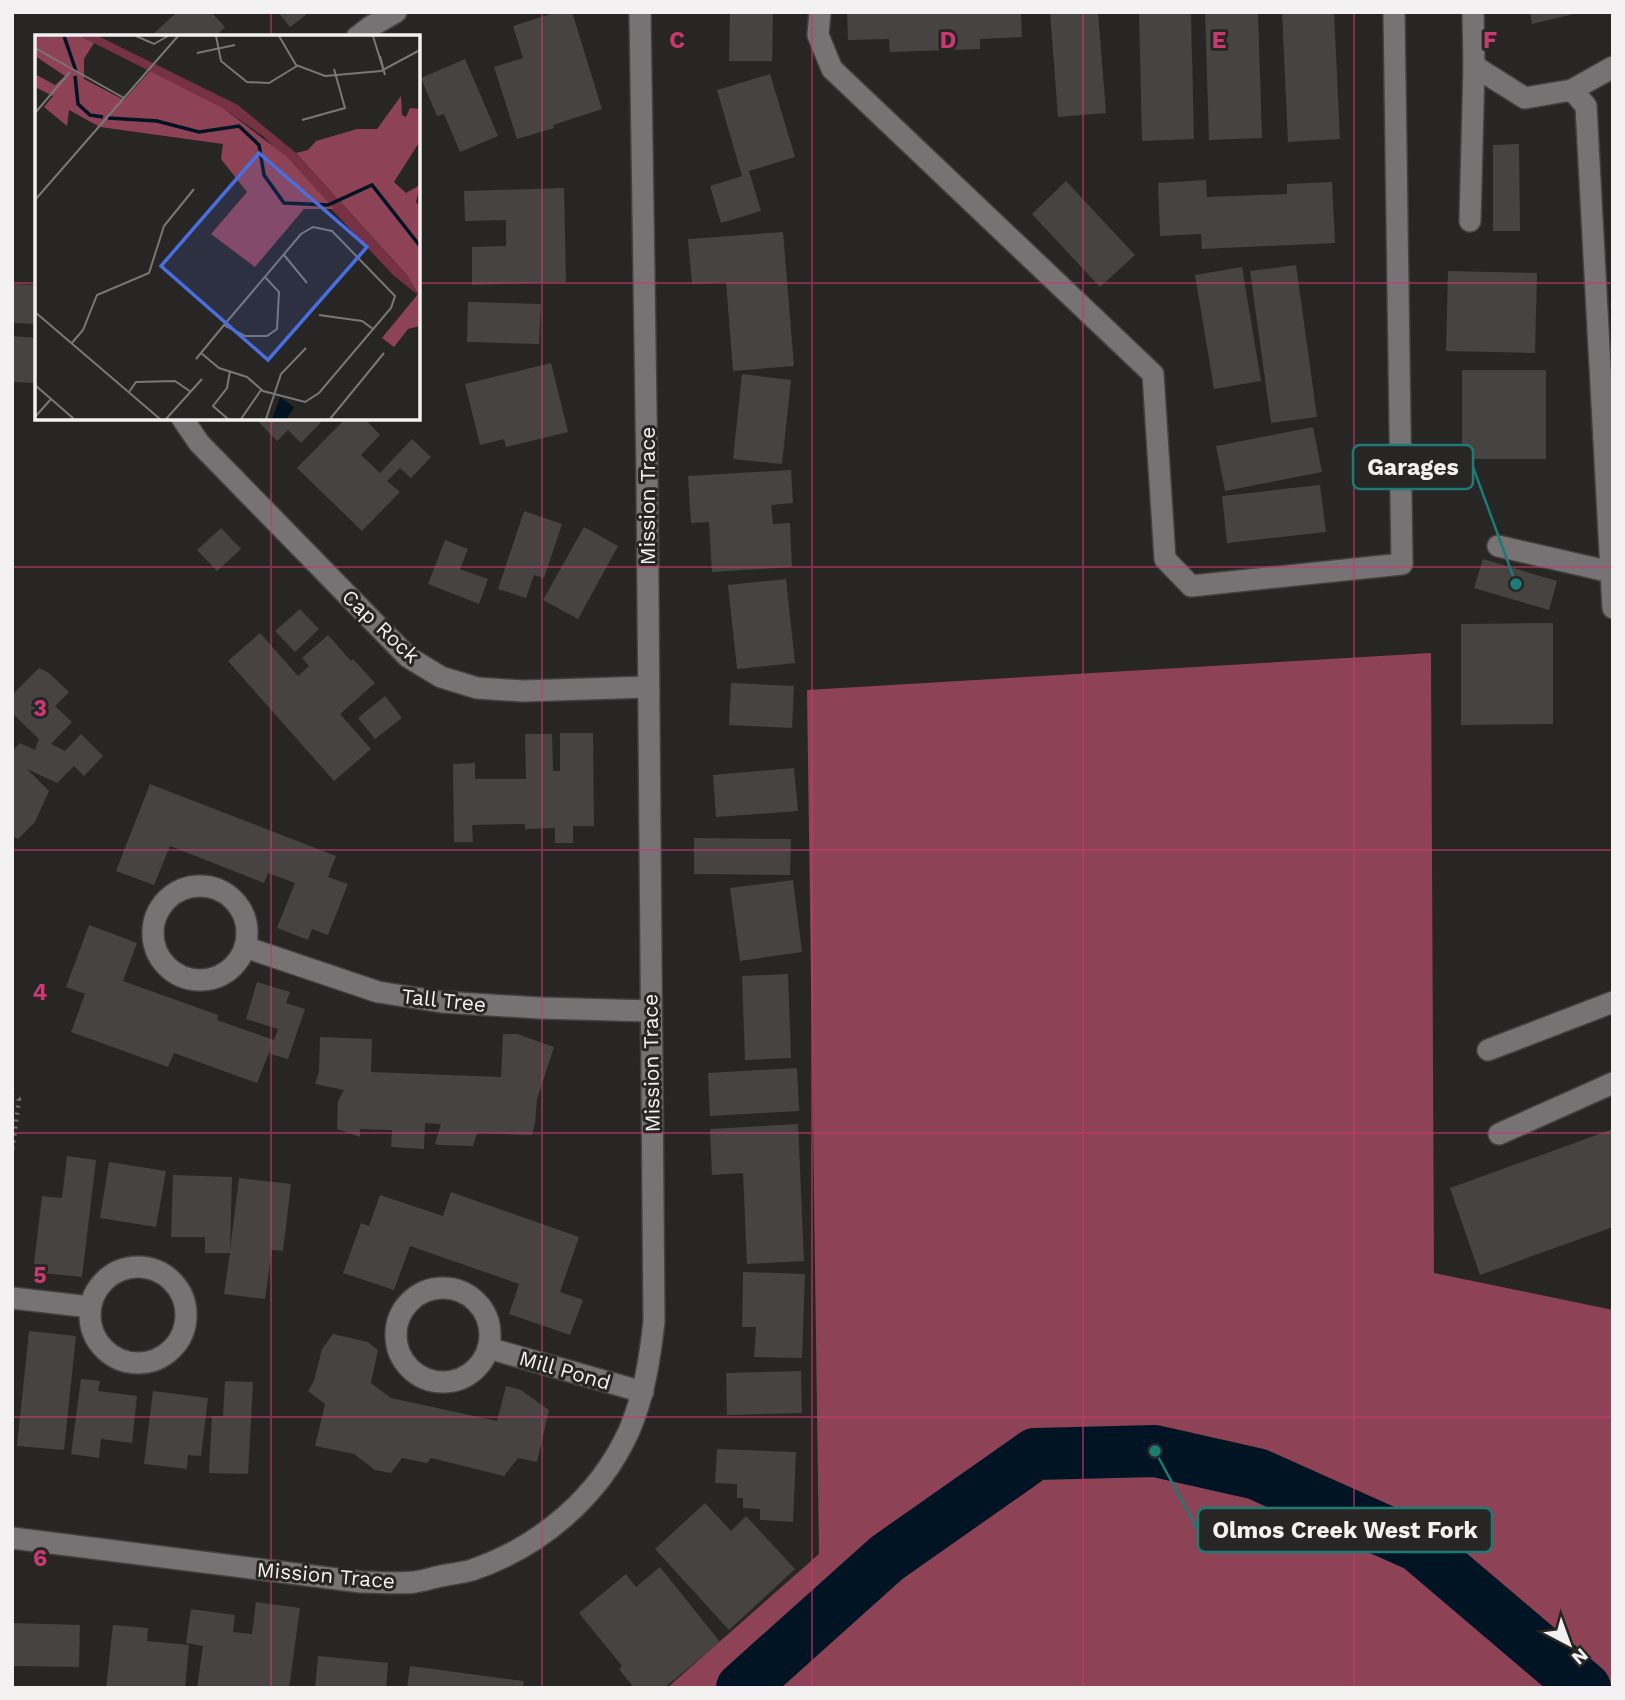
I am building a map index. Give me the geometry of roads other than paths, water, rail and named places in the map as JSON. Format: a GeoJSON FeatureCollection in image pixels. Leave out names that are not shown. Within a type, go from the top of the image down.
{"type":"FeatureCollection","features":[{"type":"Feature","properties":{"kind":"street"},"geometry":{"type":"LineString","coordinates":[[360,35],[396,12]]}},
{"type":"Feature","properties":{"kind":"street","name":"Mission Trace"},"geometry":{"type":"LineString","coordinates":[[12,1538],[361,1582],[415,1582],[470,1570],[496,1560],[546,1532],[588,1494],[606,1472],[628,1431],[643,1392],[654,1321],[640,12]]}},
{"type":"Feature","properties":{"kind":"street"},"geometry":{"type":"LineString","coordinates":[[820,12],[818,35],[832,69],[1153,374],[1165,559],[1191,586],[1402,564],[1394,12]]}},
{"type":"Feature","properties":{"kind":"street"},"geometry":{"type":"LineString","coordinates":[[1470,221],[1473,12]]}},
{"type":"Feature","properties":{"kind":"street"},"geometry":{"type":"LineString","coordinates":[[1474,66],[1525,98],[1572,90],[1613,67]]}},
{"type":"Feature","properties":{"kind":"street"},"geometry":{"type":"LineString","coordinates":[[1572,90],[1586,106],[1605,308],[1613,608]]}},
{"type":"Feature","properties":{"kind":"street","name":"Cap Rock"},"geometry":{"type":"LineString","coordinates":[[183,420],[199,443],[408,657],[441,677],[477,688],[523,691],[648,687]]}},
{"type":"Feature","properties":{"kind":"street"},"geometry":{"type":"LineString","coordinates":[[1498,546],[1611,572]]}},
{"type":"Feature","properties":{"kind":"street"},"geometry":{"type":"LineString","coordinates":[[202,886],[215,888],[235,902],[242,912],[246,923],[245,947],[231,968],[221,975],[210,979],[185,978],[165,964],[158,954],[154,943],[155,919],[160,907],[179,891],[202,886]]}},
{"type":"Feature","properties":{"kind":"street","name":"Tall Tree"},"geometry":{"type":"LineString","coordinates":[[245,947],[378,992],[429,1000],[540,1008],[651,1011]]}},
{"type":"Feature","properties":{"kind":"street"},"geometry":{"type":"LineString","coordinates":[[1488,1050],[1613,1002]]}},
{"type":"Feature","properties":{"kind":"street"},"geometry":{"type":"LineString","coordinates":[[1499,1134],[1613,1083]]}},
{"type":"Feature","properties":{"kind":"street"},"geometry":{"type":"LineString","coordinates":[[133,1266],[146,1267],[158,1271],[177,1286],[186,1310],[185,1322],[182,1334],[165,1354],[142,1363],[130,1362],[118,1359],[98,1343],[90,1319],[90,1307],[94,1294],[110,1275],[133,1266]]}},
{"type":"Feature","properties":{"kind":"street"},"geometry":{"type":"LineString","coordinates":[[445,1288],[457,1290],[478,1302],[485,1312],[490,1336],[488,1348],[475,1369],[465,1376],[454,1380],[429,1380],[409,1367],[402,1357],[396,1333],[398,1321],[411,1301],[421,1293],[445,1288]]}},
{"type":"Feature","properties":{"kind":"street"},"geometry":{"type":"LineString","coordinates":[[12,1298],[90,1307]]}},
{"type":"Feature","properties":{"kind":"street","name":"Mill Pond"},"geometry":{"type":"LineString","coordinates":[[488,1348],[643,1392]]}},
{"type":"Feature","properties":{"kind":"waterway"},"geometry":{"type":"LineString","coordinates":[[742,1688],[887,1558],[1035,1454],[1155,1451],[1257,1474],[1418,1546],[1585,1688]]}},
{"type":"Feature","properties":{"kind":"place","name":"Garages"},"geometry":{"type":"Point","coordinates":[1516,584]}},
{"type":"Feature","properties":{"kind":"place","name":"Olmos Creek West Fork"},"geometry":{"type":"Point","coordinates":[1155,1451]}}]}
